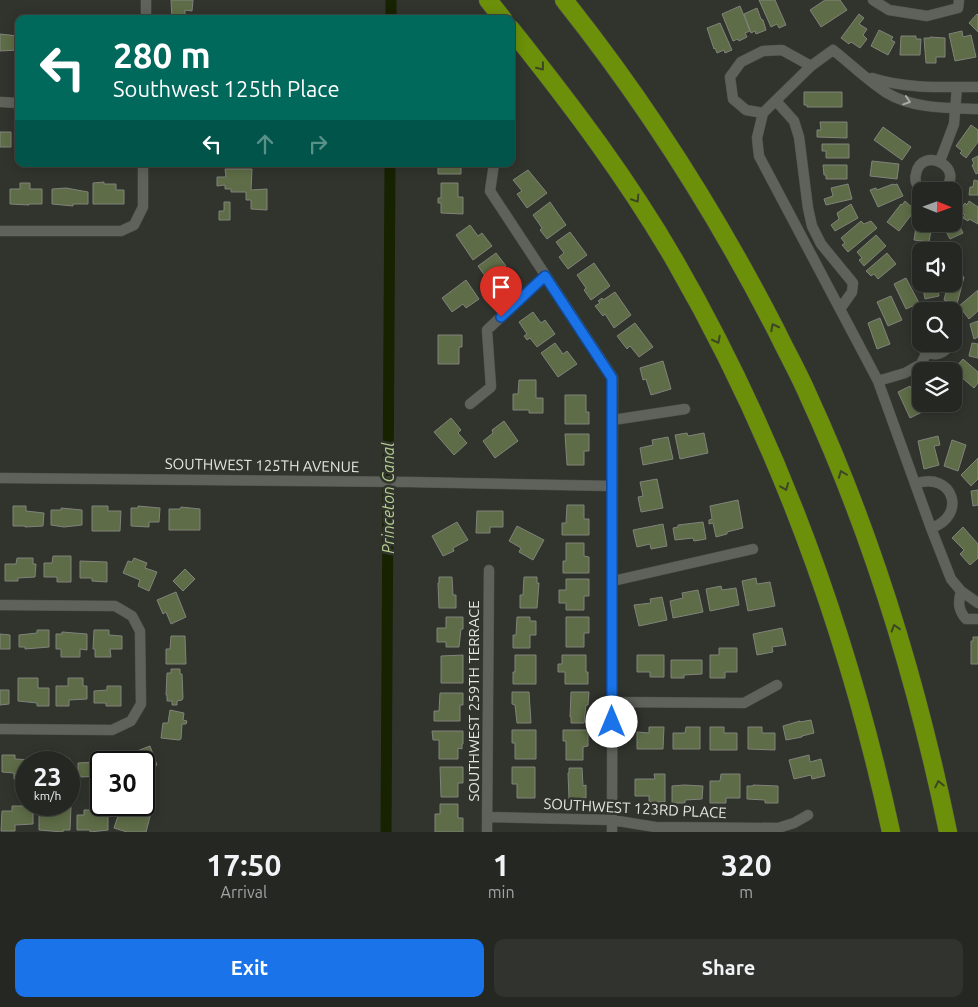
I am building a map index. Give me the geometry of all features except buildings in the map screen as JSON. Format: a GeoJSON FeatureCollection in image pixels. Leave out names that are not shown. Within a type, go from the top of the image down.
{"type":"FeatureCollection","features":[{"type":"Feature","properties":{"kind":"highway"},"geometry":{"type":"LineString","coordinates":[[488,0],[500,15]]}},
{"type":"Feature","properties":{"kind":"highway"},"geometry":{"type":"LineString","coordinates":[[564,0],[636,96],[688,174],[733,250],[808,394],[876,565],[917,698],[937,776],[948,832]]}},
{"type":"Feature","properties":{"kind":"highway"},"geometry":{"type":"LineString","coordinates":[[515,34],[601,144],[674,260],[745,395],[784,485],[813,558],[833,616],[862,711],[891,832]]}},
{"type":"Feature","properties":{"kind":"street"},"geometry":{"type":"LineString","coordinates":[[146,0],[146,15]]}},
{"type":"Feature","properties":{"kind":"street"},"geometry":{"type":"LineString","coordinates":[[873,0],[889,10],[927,16],[959,4]]}},
{"type":"Feature","properties":{"kind":"street"},"geometry":{"type":"LineString","coordinates":[[763,114],[746,110],[733,99],[730,77],[741,62],[763,51],[782,50],[812,66]]}},
{"type":"Feature","properties":{"kind":"street"},"geometry":{"type":"LineString","coordinates":[[978,109],[920,105],[904,100],[888,93],[833,50],[812,66],[763,114],[757,138],[759,156],[878,381],[951,579],[961,591],[978,603]]}},
{"type":"Feature","properties":{"kind":"street"},"geometry":{"type":"LineString","coordinates":[[865,76],[886,83],[915,87],[978,87]]}},
{"type":"Feature","properties":{"kind":"street"},"geometry":{"type":"LineString","coordinates":[[940,161],[954,124],[957,87]]}},
{"type":"Feature","properties":{"kind":"street"},"geometry":{"type":"LineString","coordinates":[[776,100],[794,121],[799,137],[812,226],[821,244],[853,283],[852,292],[840,308]]}},
{"type":"Feature","properties":{"kind":"street"},"geometry":{"type":"LineString","coordinates":[[0,102],[15,102]]}},
{"type":"Feature","properties":{"kind":"street"},"geometry":{"type":"LineString","coordinates":[[916,182],[917,169],[924,162],[935,160],[945,165],[950,176],[950,182]]}},
{"type":"Feature","properties":{"kind":"street"},"geometry":{"type":"LineString","coordinates":[[0,231],[121,231],[134,225],[142,207],[144,167]]}},
{"type":"Feature","properties":{"kind":"street"},"geometry":{"type":"LineString","coordinates":[[494,167],[490,191],[612,378],[612,832]]}},
{"type":"Feature","properties":{"kind":"street"},"geometry":{"type":"LineString","coordinates":[[470,404],[491,388],[487,330],[545,276]]}},
{"type":"Feature","properties":{"kind":"street"},"geometry":{"type":"LineString","coordinates":[[878,381],[905,373],[921,364],[927,352],[938,354],[943,352]]}},
{"type":"Feature","properties":{"kind":"street"},"geometry":{"type":"LineString","coordinates":[[613,420],[685,409]]}},
{"type":"Feature","properties":{"kind":"street","name":"SOUTHWEST 125TH AVENUE"},"geometry":{"type":"LineString","coordinates":[[0,478],[613,486]]}},
{"type":"Feature","properties":{"kind":"street"},"geometry":{"type":"LineString","coordinates":[[915,484],[926,480],[936,482],[945,487],[951,496],[952,507],[949,517],[941,525],[931,528]]}},
{"type":"Feature","properties":{"kind":"street"},"geometry":{"type":"LineString","coordinates":[[613,580],[753,549]]}},
{"type":"Feature","properties":{"kind":"street","name":"SOUTHWEST 259TH TERRACE"},"geometry":{"type":"LineString","coordinates":[[487,832],[489,570]]}},
{"type":"Feature","properties":{"kind":"street"},"geometry":{"type":"LineString","coordinates":[[961,591],[958,602],[961,613],[966,619],[978,620]]}},
{"type":"Feature","properties":{"kind":"street"},"geometry":{"type":"LineString","coordinates":[[0,605],[115,606],[132,616],[140,631],[141,704],[131,721],[112,730],[0,730]]}},
{"type":"Feature","properties":{"kind":"street"},"geometry":{"type":"LineString","coordinates":[[612,702],[744,703],[777,685]]}},
{"type":"Feature","properties":{"kind":"street","name":"SOUTHWEST 123RD PLACE"},"geometry":{"type":"LineString","coordinates":[[487,817],[612,820],[655,827],[778,828],[794,823],[808,815]]}},
{"type":"Feature","properties":{"kind":"waterway","name":"Princeton Canal"},"geometry":{"type":"LineString","coordinates":[[391,0],[391,15]]}},
{"type":"Feature","properties":{"kind":"waterway","name":"Princeton Canal"},"geometry":{"type":"LineString","coordinates":[[386,832],[390,167]]}},
{"type":"Feature","properties":{"kind":"route"},"geometry":{"type":"LineString","coordinates":[[501,317],[545,276],[612,378],[612,722]]}}]}
